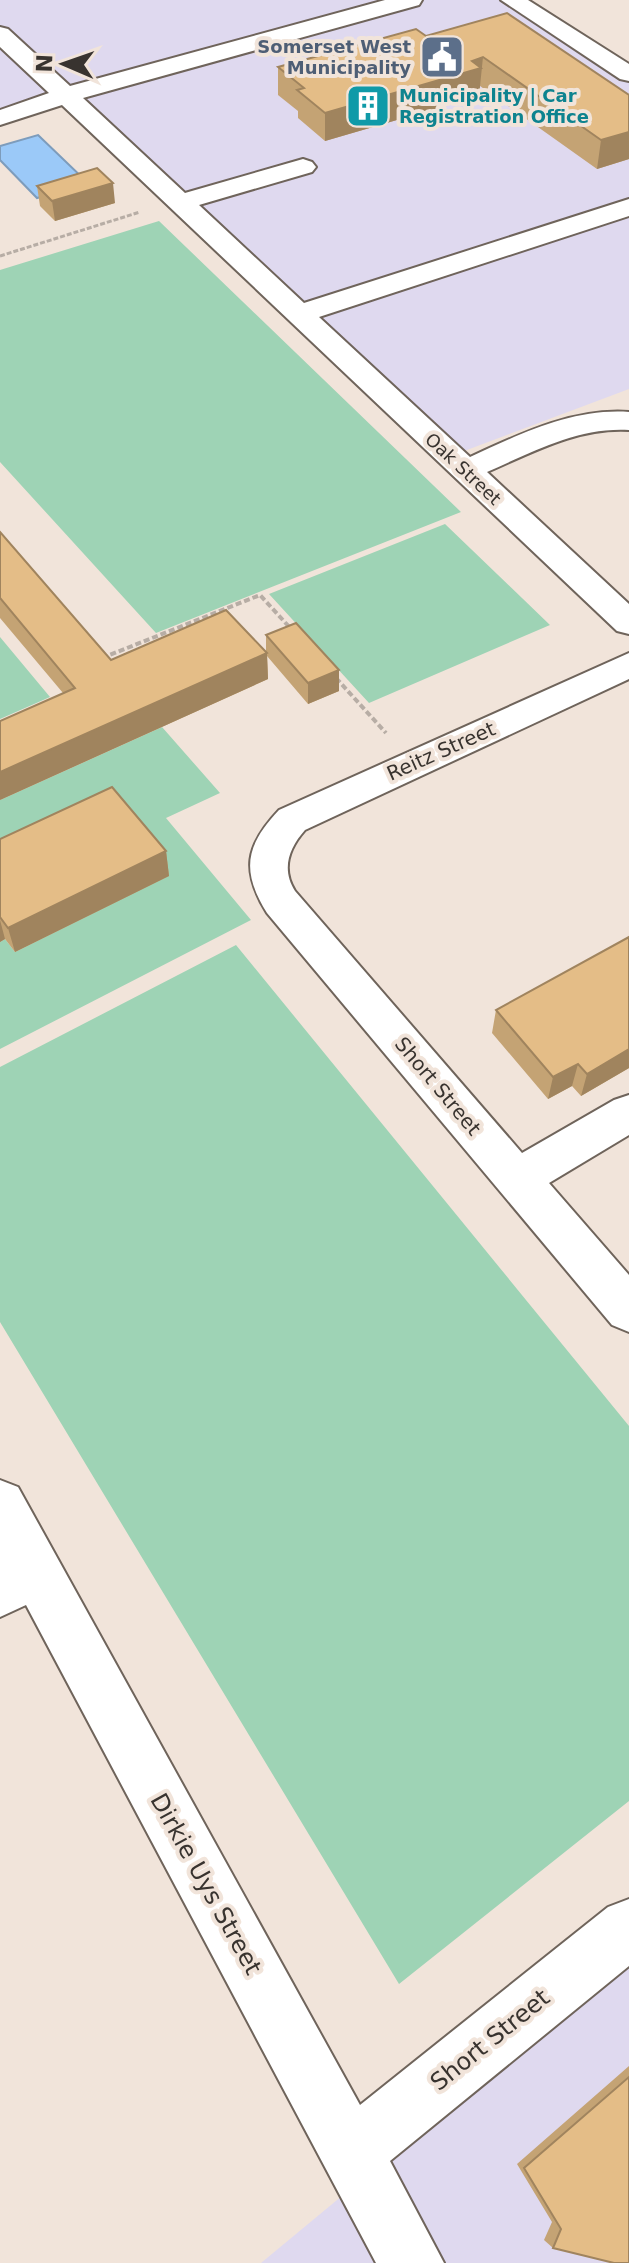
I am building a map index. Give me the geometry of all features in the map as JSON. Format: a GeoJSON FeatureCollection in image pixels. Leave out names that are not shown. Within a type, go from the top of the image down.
{"type":"FeatureCollection","features":[{"type":"Feature","properties":{"kind":"street"},"geometry":{"type":"LineString","coordinates":[[2,117],[144,73],[411,0]]}},
{"type":"Feature","properties":{"kind":"street"},"geometry":{"type":"LineString","coordinates":[[515,0],[629,74]]}},
{"type":"Feature","properties":{"kind":"street","name":"Oak Street"},"geometry":{"type":"LineString","coordinates":[[0,34],[629,623]]}},
{"type":"Feature","properties":{"kind":"street","name":"Oak Street"},"geometry":{"type":"LineString","coordinates":[[26,57],[69,74],[106,77],[144,73]]}},
{"type":"Feature","properties":{"kind":"street","name":"Oak Street"},"geometry":{"type":"LineString","coordinates":[[2,117],[52,116],[80,121],[102,130]]}},
{"type":"Feature","properties":{"kind":"street"},"geometry":{"type":"LineString","coordinates":[[180,201],[251,174],[303,167]]}},
{"type":"Feature","properties":{"kind":"street"},"geometry":{"type":"LineString","coordinates":[[566,196],[595,217]]}},
{"type":"Feature","properties":{"kind":"street"},"geometry":{"type":"LineString","coordinates":[[297,315],[437,273],[508,238],[627,209]]}},
{"type":"Feature","properties":{"kind":"street"},"geometry":{"type":"LineString","coordinates":[[464,471],[570,428],[604,420],[629,421]]}},
{"type":"Feature","properties":{"kind":"street","name":"Reitz Street"},"geometry":{"type":"LineString","coordinates":[[268,853],[277,835],[292,820],[629,665]]}},
{"type":"Feature","properties":{"kind":"street","name":"Short Street"},"geometry":{"type":"LineString","coordinates":[[268,853],[267,874],[271,889],[281,902],[629,1310]]}},
{"type":"Feature","properties":{"kind":"street"},"geometry":{"type":"LineString","coordinates":[[517,1179],[629,1113]]}},
{"type":"Feature","properties":{"kind":"street","name":"Dirkie Uys Street"},"geometry":{"type":"LineString","coordinates":[[0,1505],[17,1580],[351,2152],[411,2263]]}},
{"type":"Feature","properties":{"kind":"street","name":"Short Street"},"geometry":{"type":"LineString","coordinates":[[351,2152],[629,1928]]}},
{"type":"Feature","properties":{"kind":"path"},"geometry":{"type":"LineString","coordinates":[[0,256],[180,201]]}},
{"type":"Feature","properties":{"kind":"path"},"geometry":{"type":"LineString","coordinates":[[92,647],[102,658],[260,595],[292,630]]}},
{"type":"Feature","properties":{"kind":"path"},"geometry":{"type":"LineString","coordinates":[[335,677],[413,764]]}},
{"type":"Feature","properties":{"kind":"shaded area"},"geometry":{"type":"Polygon","coordinates":[[[0,0],[515,0],[629,75],[629,389],[451,456],[68,95],[0,113],[0,0]]]}},
{"type":"Feature","properties":{"kind":"shaded area"},"geometry":{"type":"Polygon","coordinates":[[[629,1949],[629,2263],[261,2263],[366,2176],[629,1949]]]}},
{"type":"Feature","properties":{"kind":"green space"},"geometry":{"type":"Polygon","coordinates":[[[159,221],[461,512],[156,633],[0,462],[0,270],[159,221]]]}},
{"type":"Feature","properties":{"kind":"green space"},"geometry":{"type":"Polygon","coordinates":[[[445,524],[550,625],[369,703],[269,594],[445,524]]]}},
{"type":"Feature","properties":{"kind":"green space"},"geometry":{"type":"Polygon","coordinates":[[[0,637],[50,697],[0,719],[0,637]]]}},
{"type":"Feature","properties":{"kind":"green space"},"geometry":{"type":"Polygon","coordinates":[[[162,727],[220,793],[166,818],[251,920],[0,1049],[0,942],[5,939],[15,952],[168,876],[0,867],[0,800],[162,727]]]}},
{"type":"Feature","properties":{"kind":"green space"},"geometry":{"type":"Polygon","coordinates":[[[236,945],[629,1426],[629,1801],[399,1984],[0,1322],[0,1067],[236,945]]]}},
{"type":"Feature","properties":{"kind":"water"},"geometry":{"type":"Polygon","coordinates":[[[38,135],[88,183],[37,198],[0,160],[0,146],[38,135]]]}},
{"type":"Feature","properties":{"kind":"building"},"geometry":{"type":"Polygon","coordinates":[[[507,13],[629,95],[629,132],[601,140],[483,57],[472,61],[481,68],[325,113],[297,90],[304,88],[278,67],[416,29],[426,36],[507,13]]]}},
{"type":"Feature","properties":{"kind":"building"},"geometry":{"type":"Polygon","coordinates":[[[97,168],[113,183],[52,201],[37,186],[97,168]]]}},
{"type":"Feature","properties":{"kind":"building"},"geometry":{"type":"Polygon","coordinates":[[[0,532],[111,660],[226,610],[267,653],[0,772],[0,721],[75,688],[0,598],[0,532]]]}},
{"type":"Feature","properties":{"kind":"building"},"geometry":{"type":"Polygon","coordinates":[[[296,623],[339,670],[308,683],[266,635],[296,623]]]}},
{"type":"Feature","properties":{"kind":"building"},"geometry":{"type":"Polygon","coordinates":[[[112,787],[166,851],[8,928],[0,917],[0,839],[112,787]]]}},
{"type":"Feature","properties":{"kind":"building"},"geometry":{"type":"Polygon","coordinates":[[[629,937],[629,1049],[587,1074],[578,1064],[553,1077],[496,1010],[629,937]]]}},
{"type":"Feature","properties":{"kind":"building"},"geometry":{"type":"Polygon","coordinates":[[[629,2077],[629,2263],[614,2263],[553,2248],[561,2229],[524,2168],[629,2077]]]}},
{"type":"Feature","properties":{"kind":"place","name":"Somerset West Municipality"},"geometry":{"type":"Point","coordinates":[442,57]}},
{"type":"Feature","properties":{"kind":"place","name":"Municipality | Car Registration Office"},"geometry":{"type":"Point","coordinates":[368,106]}}]}
